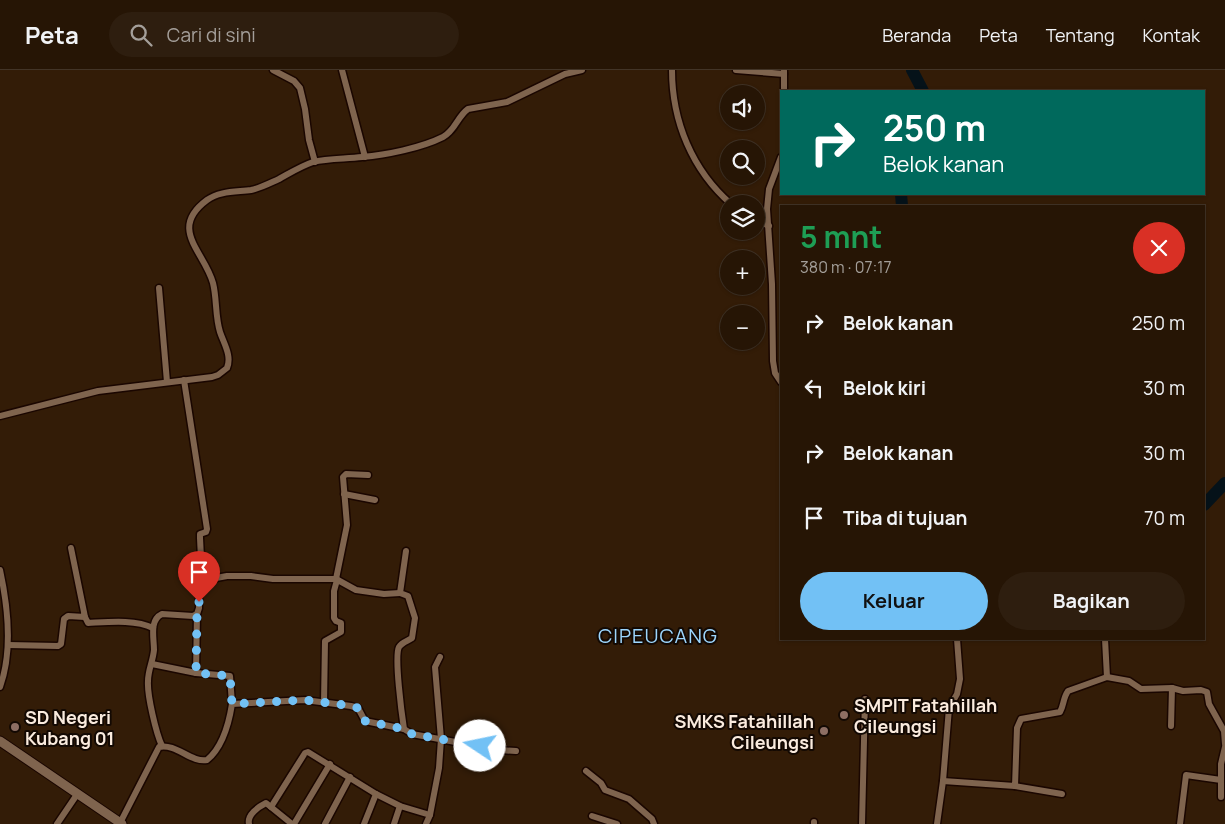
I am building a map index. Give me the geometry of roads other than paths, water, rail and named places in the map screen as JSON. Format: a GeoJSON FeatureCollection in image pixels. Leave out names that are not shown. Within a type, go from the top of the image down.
{"type":"FeatureCollection","features":[{"type":"Feature","properties":{"kind":"street"},"geometry":{"type":"LineString","coordinates":[[273,70],[294,81],[300,88],[305,108],[309,140],[315,162]]}},
{"type":"Feature","properties":{"kind":"street"},"geometry":{"type":"LineString","coordinates":[[342,70],[364,157]]}},
{"type":"Feature","properties":{"kind":"street"},"geometry":{"type":"LineString","coordinates":[[0,416],[98,391],[212,377],[223,372],[228,364],[227,352],[216,317],[212,282],[204,261],[190,236],[189,227],[193,216],[203,203],[214,196],[264,186],[293,170],[315,162],[364,157],[409,148],[436,140],[450,132],[468,109],[507,102],[565,74],[582,70]]}},
{"type":"Feature","properties":{"kind":"street"},"geometry":{"type":"LineString","coordinates":[[672,70],[672,85],[678,118],[691,153],[708,179],[723,195]]}},
{"type":"Feature","properties":{"kind":"street"},"geometry":{"type":"LineString","coordinates":[[736,70],[784,72],[784,90]]}},
{"type":"Feature","properties":{"kind":"street"},"geometry":{"type":"LineString","coordinates":[[780,160],[769,189],[767,209],[773,362],[775,373],[780,380]]}},
{"type":"Feature","properties":{"kind":"street"},"geometry":{"type":"LineString","coordinates":[[765,224],[769,226]]}},
{"type":"Feature","properties":{"kind":"street"},"geometry":{"type":"LineString","coordinates":[[159,288],[167,382]]}},
{"type":"Feature","properties":{"kind":"street"},"geometry":{"type":"LineString","coordinates":[[184,380],[207,529],[206,532],[200,534],[202,579],[207,585]]}},
{"type":"Feature","properties":{"kind":"street"},"geometry":{"type":"LineString","coordinates":[[324,702],[325,641],[341,632],[341,622],[335,621],[334,618],[334,591],[347,525],[343,477],[344,474],[368,475]]}},
{"type":"Feature","properties":{"kind":"street"},"geometry":{"type":"LineString","coordinates":[[344,494],[375,500]]}},
{"type":"Feature","properties":{"kind":"street"},"geometry":{"type":"LineString","coordinates":[[71,548],[85,617],[88,623],[130,623],[153,628]]}},
{"type":"Feature","properties":{"kind":"street"},"geometry":{"type":"LineString","coordinates":[[400,594],[406,551]]}},
{"type":"Feature","properties":{"kind":"street"},"geometry":{"type":"LineString","coordinates":[[0,571],[5,598],[8,646],[7,661],[0,687]]}},
{"type":"Feature","properties":{"kind":"street"},"geometry":{"type":"LineString","coordinates":[[196,673],[199,595],[216,578],[239,575],[273,579],[336,580],[356,590],[408,596],[415,618],[412,638],[399,647],[398,653],[399,685],[404,729]]}},
{"type":"Feature","properties":{"kind":"street"},"geometry":{"type":"LineString","coordinates":[[162,746],[154,722],[148,681],[152,664],[155,620],[162,614],[193,616],[197,614]]}},
{"type":"Feature","properties":{"kind":"street"},"geometry":{"type":"LineString","coordinates":[[8,646],[58,646],[61,644],[64,619],[68,616],[85,617]]}},
{"type":"Feature","properties":{"kind":"street"},"geometry":{"type":"LineString","coordinates":[[937,824],[943,781],[949,708],[957,694],[960,679],[956,640]]}},
{"type":"Feature","properties":{"kind":"street"},"geometry":{"type":"LineString","coordinates":[[1105,640],[1107,677]]}},
{"type":"Feature","properties":{"kind":"street"},"geometry":{"type":"LineString","coordinates":[[426,824],[430,815],[439,768],[441,739],[434,667],[440,657]]}},
{"type":"Feature","properties":{"kind":"street"},"geometry":{"type":"LineString","coordinates":[[152,664],[196,673],[230,676],[232,704],[229,719],[215,752],[207,760],[200,760],[162,746]]}},
{"type":"Feature","properties":{"kind":"street"},"geometry":{"type":"LineString","coordinates":[[1015,786],[1017,728],[1021,719],[1060,712],[1068,691],[1107,677],[1129,681],[1141,689],[1172,688],[1207,692],[1209,704],[1224,731],[1225,746],[1221,764],[1221,797]]}},
{"type":"Feature","properties":{"kind":"street"},"geometry":{"type":"LineString","coordinates":[[1171,726],[1172,688]]}},
{"type":"Feature","properties":{"kind":"street"},"geometry":{"type":"LineString","coordinates":[[862,824],[865,699]]}},
{"type":"Feature","properties":{"kind":"street"},"geometry":{"type":"LineString","coordinates":[[232,704],[305,700],[324,702],[358,708],[365,721],[404,729],[412,734],[500,750],[516,751]]}},
{"type":"Feature","properties":{"kind":"street"},"geometry":{"type":"LineString","coordinates":[[0,741],[121,823],[158,750],[162,746]]}},
{"type":"Feature","properties":{"kind":"street"},"geometry":{"type":"LineString","coordinates":[[272,807],[306,752],[310,752],[376,794],[400,806],[430,815]]}},
{"type":"Feature","properties":{"kind":"street"},"geometry":{"type":"LineString","coordinates":[[249,824],[250,815],[266,804],[293,824],[330,764]]}},
{"type":"Feature","properties":{"kind":"street"},"geometry":{"type":"LineString","coordinates":[[586,771],[601,783],[605,790],[629,800],[652,819],[654,824]]}},
{"type":"Feature","properties":{"kind":"street"},"geometry":{"type":"LineString","coordinates":[[1180,824],[1186,775],[1221,780]]}},
{"type":"Feature","properties":{"kind":"street"},"geometry":{"type":"LineString","coordinates":[[325,824],[350,777]]}},
{"type":"Feature","properties":{"kind":"street"},"geometry":{"type":"LineString","coordinates":[[943,781],[1015,786],[1062,794]]}},
{"type":"Feature","properties":{"kind":"street"},"geometry":{"type":"LineString","coordinates":[[57,824],[78,793]]}},
{"type":"Feature","properties":{"kind":"street"},"geometry":{"type":"LineString","coordinates":[[364,824],[376,794]]}},
{"type":"Feature","properties":{"kind":"street"},"geometry":{"type":"LineString","coordinates":[[394,824],[400,806]]}},
{"type":"Feature","properties":{"kind":"street"},"geometry":{"type":"LineString","coordinates":[[592,816],[617,824]]}},
{"type":"Feature","properties":{"kind":"waterway"},"geometry":{"type":"LineString","coordinates":[[912,70],[922,90]]}},
{"type":"Feature","properties":{"kind":"waterway"},"geometry":{"type":"LineString","coordinates":[[901,195],[902,205]]}},
{"type":"Feature","properties":{"kind":"waterway"},"geometry":{"type":"LineString","coordinates":[[1205,504],[1225,483]]}},
{"type":"Feature","properties":{"kind":"place","name":"SMPIT Fatahillah Cileungsi"},"geometry":{"type":"Point","coordinates":[844,715]}},
{"type":"Feature","properties":{"kind":"place","name":"SD Negeri Kubang 01"},"geometry":{"type":"Point","coordinates":[15,727]}},
{"type":"Feature","properties":{"kind":"place","name":"SMKS Fatahillah Cileungsi"},"geometry":{"type":"Point","coordinates":[824,731]}},
{"type":"Feature","properties":{"kind":"district","name":"CIPEUCANG"},"geometry":{"type":"Point","coordinates":[658,635]}}]}
